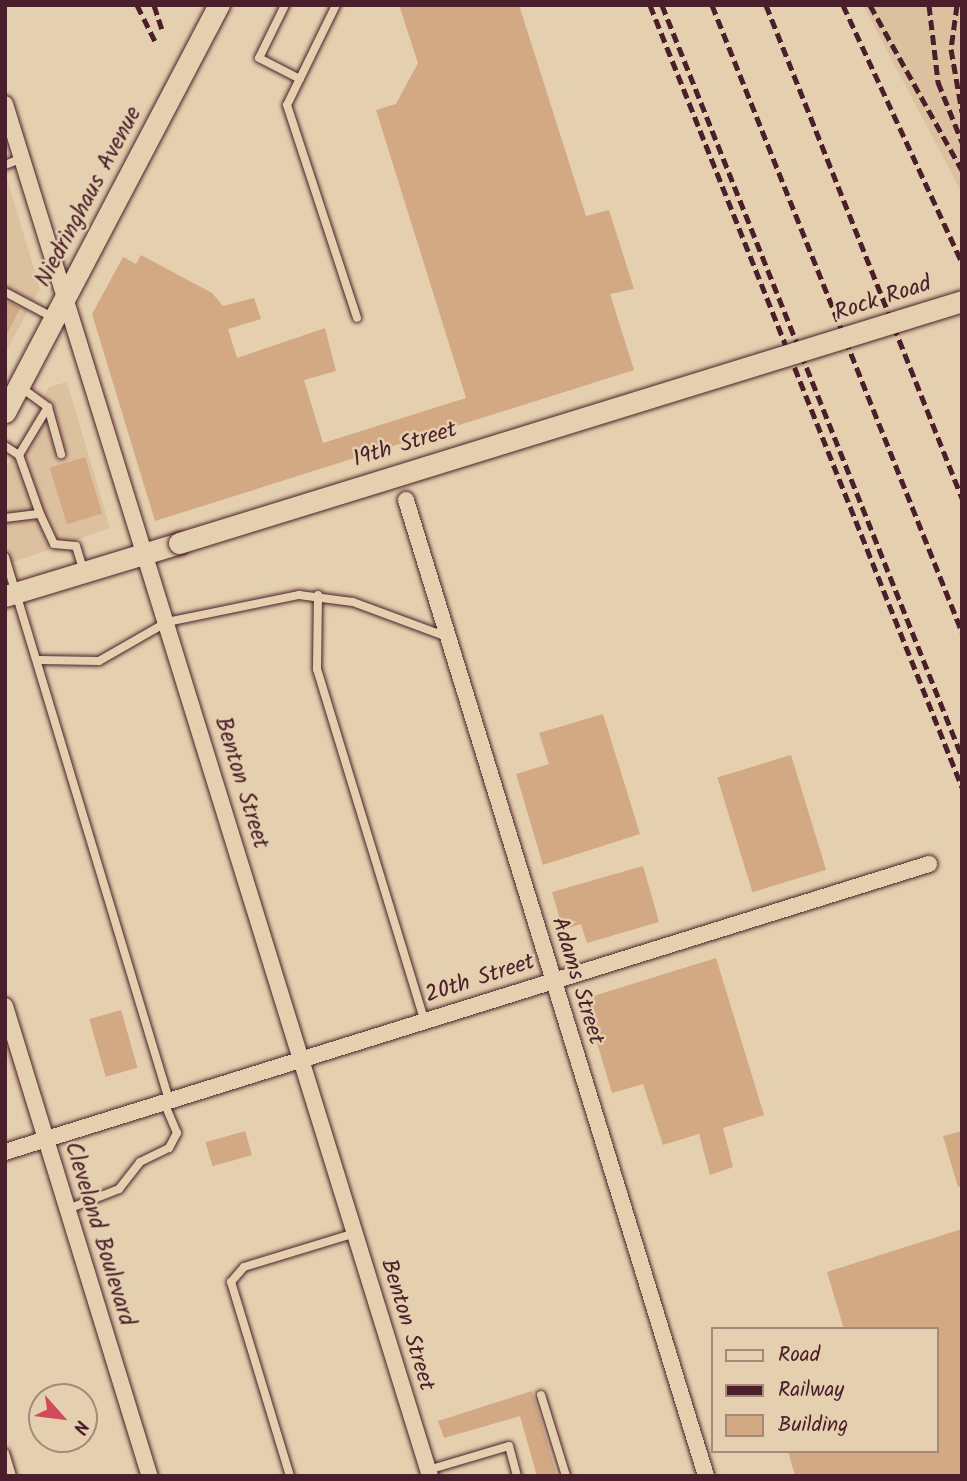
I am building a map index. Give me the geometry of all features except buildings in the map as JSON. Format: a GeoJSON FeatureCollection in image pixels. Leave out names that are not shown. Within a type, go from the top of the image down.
{"type":"FeatureCollection","features":[{"type":"Feature","properties":{"kind":"main road","name":"Niedringhaus Avenue"},"geometry":{"type":"LineString","coordinates":[[5,412],[219,5]]}},
{"type":"Feature","properties":{"kind":"main road","name":"Rock Road"},"geometry":{"type":"LineString","coordinates":[[820,347],[962,301]]}},
{"type":"Feature","properties":{"kind":"main road","name":"19th Street"},"geometry":{"type":"LineString","coordinates":[[11,595],[820,347]]}},
{"type":"Feature","properties":{"kind":"street","name":"Benton Street"},"geometry":{"type":"LineString","coordinates":[[5,104],[13,162],[59,310],[145,552],[429,1473]]}},
{"type":"Feature","properties":{"kind":"street","name":"Adams Street"},"geometry":{"type":"LineString","coordinates":[[406,500],[706,1476]]}},
{"type":"Feature","properties":{"kind":"street","name":"20th Street"},"geometry":{"type":"LineString","coordinates":[[5,1152],[929,864]]}},
{"type":"Feature","properties":{"kind":"street","name":"Cleveland Boulevard"},"geometry":{"type":"LineString","coordinates":[[5,1006],[150,1476]]}},
{"type":"Feature","properties":{"kind":"lane"},"geometry":{"type":"LineString","coordinates":[[285,5],[259,58],[300,79]]}},
{"type":"Feature","properties":{"kind":"lane"},"geometry":{"type":"LineString","coordinates":[[336,5],[287,105],[357,318]]}},
{"type":"Feature","properties":{"kind":"lane"},"geometry":{"type":"LineString","coordinates":[[5,292],[59,310]]}},
{"type":"Feature","properties":{"kind":"lane"},"geometry":{"type":"LineString","coordinates":[[19,386],[48,407],[61,454]]}},
{"type":"Feature","properties":{"kind":"lane"},"geometry":{"type":"LineString","coordinates":[[19,454],[48,407]]}},
{"type":"Feature","properties":{"kind":"lane"},"geometry":{"type":"LineString","coordinates":[[5,446],[19,454],[40,514],[54,544],[76,547],[84,572]]}},
{"type":"Feature","properties":{"kind":"lane"},"geometry":{"type":"LineString","coordinates":[[5,518],[40,514]]}},
{"type":"Feature","properties":{"kind":"lane"},"geometry":{"type":"LineString","coordinates":[[5,557],[11,595],[39,660],[177,1133],[169,1148],[140,1161],[119,1189],[68,1209]]}},
{"type":"Feature","properties":{"kind":"lane"},"geometry":{"type":"LineString","coordinates":[[318,595],[317,669],[424,1020]]}},
{"type":"Feature","properties":{"kind":"lane"},"geometry":{"type":"LineString","coordinates":[[39,660],[99,661],[167,622],[278,596],[318,595],[447,637]]}},
{"type":"Feature","properties":{"kind":"lane"},"geometry":{"type":"LineString","coordinates":[[290,1476],[231,1282],[244,1267],[355,1233]]}},
{"type":"Feature","properties":{"kind":"lane"},"geometry":{"type":"LineString","coordinates":[[541,1395],[566,1476]]}},
{"type":"Feature","properties":{"kind":"lane"},"geometry":{"type":"LineString","coordinates":[[429,1473],[509,1446],[517,1476]]}},
{"type":"Feature","properties":{"kind":"lane"},"geometry":{"type":"LineString","coordinates":[[5,1453],[12,1476]]}},
{"type":"Feature","properties":{"kind":"shaded area"},"geometry":{"type":"Polygon","coordinates":[[[863,5],[962,5],[962,193],[863,5]]]}},
{"type":"Feature","properties":{"kind":"shaded area"},"geometry":{"type":"Polygon","coordinates":[[[5,172],[40,289],[5,353],[5,172]]]}},
{"type":"Feature","properties":{"kind":"shaded area"},"geometry":{"type":"Polygon","coordinates":[[[67,382],[110,528],[5,565],[5,470],[49,387],[67,382]]]}},
{"type":"Feature","properties":{"kind":"railway"},"geometry":{"type":"LineString","coordinates":[[137,5],[156,43]]}},
{"type":"Feature","properties":{"kind":"railway"},"geometry":{"type":"LineString","coordinates":[[154,5],[162,29]]}},
{"type":"Feature","properties":{"kind":"railway"},"geometry":{"type":"LineString","coordinates":[[650,5],[962,787]]}},
{"type":"Feature","properties":{"kind":"railway"},"geometry":{"type":"LineString","coordinates":[[662,5],[962,757]]}},
{"type":"Feature","properties":{"kind":"railway"},"geometry":{"type":"LineString","coordinates":[[712,5],[962,632]]}},
{"type":"Feature","properties":{"kind":"railway"},"geometry":{"type":"LineString","coordinates":[[766,5],[962,498]]}},
{"type":"Feature","properties":{"kind":"railway"},"geometry":{"type":"LineString","coordinates":[[843,5],[962,263]]}},
{"type":"Feature","properties":{"kind":"railway"},"geometry":{"type":"LineString","coordinates":[[870,5],[962,170]]}},
{"type":"Feature","properties":{"kind":"railway"},"geometry":{"type":"LineString","coordinates":[[929,5],[938,82],[962,142]]}},
{"type":"Feature","properties":{"kind":"railway"},"geometry":{"type":"LineString","coordinates":[[957,5],[951,49],[962,112]]}}]}
